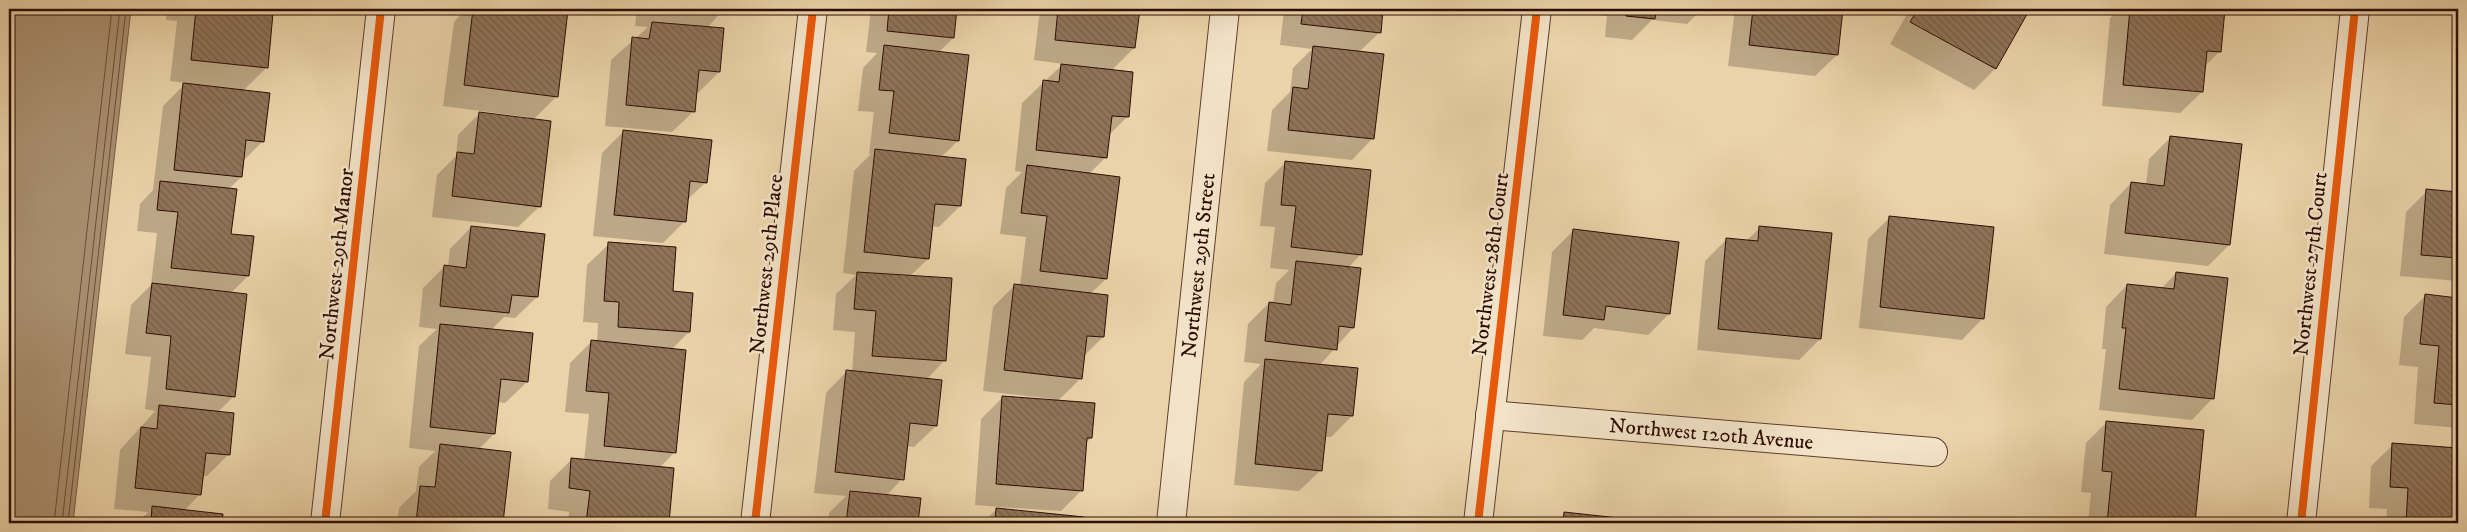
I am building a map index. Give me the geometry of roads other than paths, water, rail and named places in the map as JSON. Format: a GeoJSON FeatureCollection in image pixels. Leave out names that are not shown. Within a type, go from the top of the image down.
{"type":"FeatureCollection","features":[{"type":"Feature","properties":{"kind":"street","name":"Northwest 29th Manor"},"geometry":{"type":"LineString","coordinates":[[325,523],[381,9]]}},
{"type":"Feature","properties":{"kind":"street","name":"Northwest 29th Place"},"geometry":{"type":"LineString","coordinates":[[755,523],[812,9]]}},
{"type":"Feature","properties":{"kind":"street","name":"Northwest 29th Street"},"geometry":{"type":"LineString","coordinates":[[1171,523],[1224,9]]}},
{"type":"Feature","properties":{"kind":"street","name":"Northwest 28th Court"},"geometry":{"type":"LineString","coordinates":[[1478,523],[1537,9]]}},
{"type":"Feature","properties":{"kind":"street","name":"Northwest 27th Court"},"geometry":{"type":"LineString","coordinates":[[2301,523],[2355,9]]}},
{"type":"Feature","properties":{"kind":"street","name":"Northwest 120th Avenue"},"geometry":{"type":"LineString","coordinates":[[1490,415],[1933,452]]}},
{"type":"Feature","properties":{"kind":"water"},"geometry":{"type":"Polygon","coordinates":[[[9,9],[131,9],[73,523],[9,523],[9,9]]]}}]}
